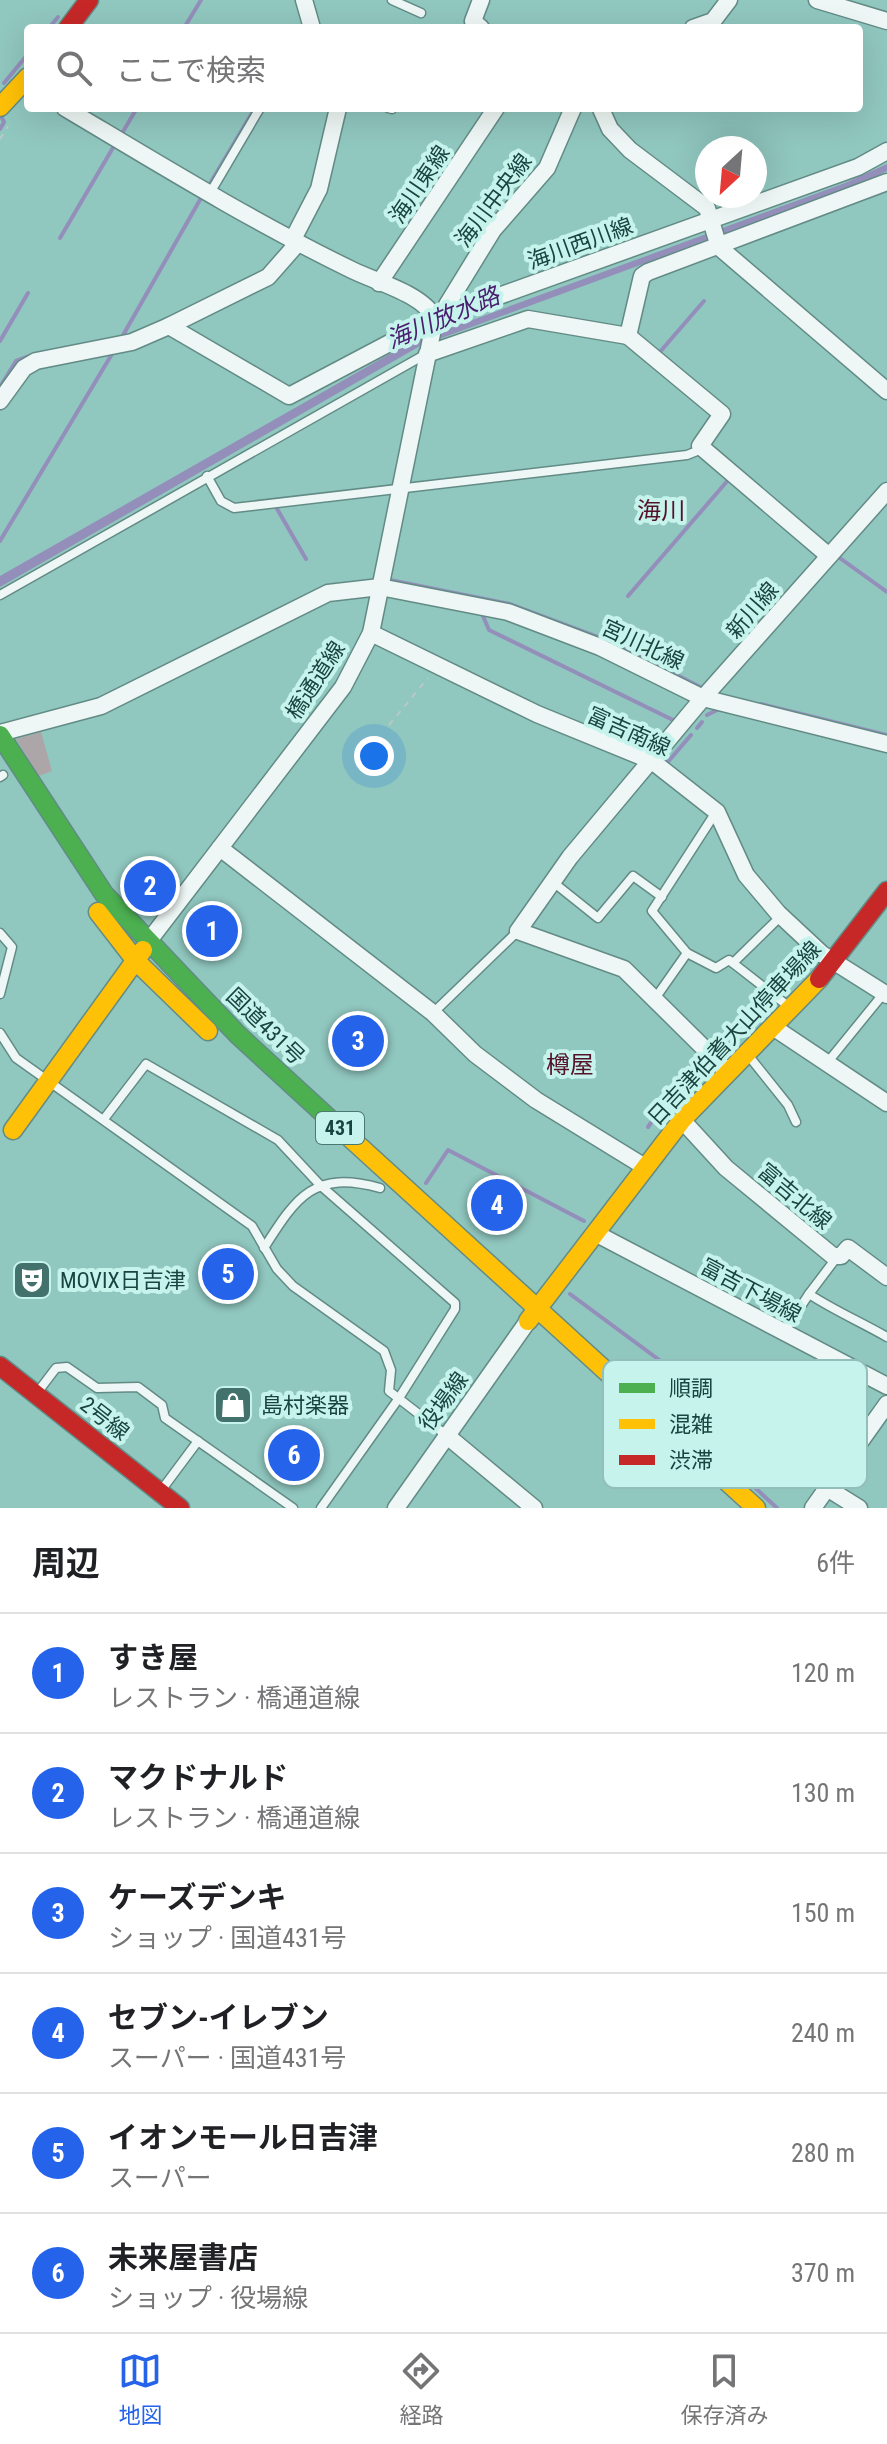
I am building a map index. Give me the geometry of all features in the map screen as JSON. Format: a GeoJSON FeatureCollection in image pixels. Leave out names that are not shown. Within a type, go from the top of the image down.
{"type":"FeatureCollection","features":[{"type":"Feature","properties":{"kind":"main road"},"geometry":{"type":"LineString","coordinates":[[71,24],[89,0]]}},
{"type":"Feature","properties":{"kind":"main road"},"geometry":{"type":"LineString","coordinates":[[0,107],[24,84]]}},
{"type":"Feature","properties":{"kind":"main road","name":"国道431号"},"geometry":{"type":"LineString","coordinates":[[0,734],[96,882],[148,942],[238,1035],[603,1382]]}},
{"type":"Feature","properties":{"kind":"main road","name":"国道431号"},"geometry":{"type":"LineString","coordinates":[[58,858],[136,961],[380,1188],[603,1375]]}},
{"type":"Feature","properties":{"kind":"main road","name":"日吉津伯耆大山停車場線"},"geometry":{"type":"LineString","coordinates":[[534,1315],[682,1120],[834,963],[887,891]]}},
{"type":"Feature","properties":{"kind":"main road"},"geometry":{"type":"LineString","coordinates":[[6,1139],[148,942]]}},
{"type":"Feature","properties":{"kind":"main road","name":"2号線"},"geometry":{"type":"LineString","coordinates":[[0,1366],[180,1508]]}},
{"type":"Feature","properties":{"kind":"main road","name":"国道431号"},"geometry":{"type":"LineString","coordinates":[[711,1488],[732,1508]]}},
{"type":"Feature","properties":{"kind":"main road","name":"国道431号"},"geometry":{"type":"LineString","coordinates":[[733,1488],[756,1508]]}},
{"type":"Feature","properties":{"kind":"street"},"geometry":{"type":"LineString","coordinates":[[304,0],[310,24]]}},
{"type":"Feature","properties":{"kind":"street"},"geometry":{"type":"LineString","coordinates":[[476,24],[473,21],[481,0]]}},
{"type":"Feature","properties":{"kind":"street"},"geometry":{"type":"LineString","coordinates":[[704,24],[713,21],[729,0]]}},
{"type":"Feature","properties":{"kind":"street"},"geometry":{"type":"LineString","coordinates":[[817,0],[887,21]]}},
{"type":"Feature","properties":{"kind":"street"},"geometry":{"type":"LineString","coordinates":[[72,112],[294,242],[428,308],[438,321]]}},
{"type":"Feature","properties":{"kind":"street"},"geometry":{"type":"LineString","coordinates":[[0,401],[24,368],[36,361],[132,342],[268,277],[294,242],[319,189],[337,112]]}},
{"type":"Feature","properties":{"kind":"street","name":"海川東線"},"geometry":{"type":"LineString","coordinates":[[379,283],[493,112]]}},
{"type":"Feature","properties":{"kind":"street","name":"海川中央線"},"geometry":{"type":"LineString","coordinates":[[428,351],[438,321],[493,230],[547,168],[571,112]]}},
{"type":"Feature","properties":{"kind":"street"},"geometry":{"type":"LineString","coordinates":[[605,112],[610,129],[630,150],[707,208],[718,244],[887,391]]}},
{"type":"Feature","properties":{"kind":"street","name":"海川西川線"},"geometry":{"type":"LineString","coordinates":[[169,326],[289,396],[438,321],[858,167],[887,151]]}},
{"type":"Feature","properties":{"kind":"street"},"geometry":{"type":"LineString","coordinates":[[628,336],[642,276],[718,244],[886,184]]}},
{"type":"Feature","properties":{"kind":"street"},"geometry":{"type":"LineString","coordinates":[[428,351],[528,319],[628,336],[722,414],[700,446],[829,556]]}},
{"type":"Feature","properties":{"kind":"street","name":"橋通道線"},"geometry":{"type":"LineString","coordinates":[[148,942],[343,687],[371,633],[428,351]]}},
{"type":"Feature","properties":{"kind":"street","name":"新川線"},"geometry":{"type":"LineString","coordinates":[[518,931],[570,857],[703,698],[887,491]]}},
{"type":"Feature","properties":{"kind":"street","name":"宮川北線"},"geometry":{"type":"LineString","coordinates":[[0,734],[101,706],[328,593],[380,587],[508,612],[600,647],[703,698],[887,744]]}},
{"type":"Feature","properties":{"kind":"street","name":"富吉南線"},"geometry":{"type":"LineString","coordinates":[[371,633],[537,714],[652,761],[717,812],[746,875],[781,916],[834,963],[885,994]]}},
{"type":"Feature","properties":{"kind":"street"},"geometry":{"type":"LineString","coordinates":[[220,848],[433,1013],[475,1054],[536,1100],[645,1167]]}},
{"type":"Feature","properties":{"kind":"street"},"geometry":{"type":"LineString","coordinates":[[518,931],[624,969],[727,1071]]}},
{"type":"Feature","properties":{"kind":"street"},"geometry":{"type":"LineString","coordinates":[[773,1027],[887,1103]]}},
{"type":"Feature","properties":{"kind":"street","name":"富吉北線"},"geometry":{"type":"LineString","coordinates":[[682,1120],[726,1168],[833,1256],[848,1248],[887,1277]]}},
{"type":"Feature","properties":{"kind":"street","name":"富吉下場線"},"geometry":{"type":"LineString","coordinates":[[595,1233],[837,1360]]}},
{"type":"Feature","properties":{"kind":"street","name":"役場線"},"geometry":{"type":"LineString","coordinates":[[396,1508],[534,1315]]}},
{"type":"Feature","properties":{"kind":"street","name":"富吉下場線"},"geometry":{"type":"LineString","coordinates":[[867,1376],[887,1386]]}},
{"type":"Feature","properties":{"kind":"street"},"geometry":{"type":"LineString","coordinates":[[867,1432],[887,1404]]}},
{"type":"Feature","properties":{"kind":"street"},"geometry":{"type":"LineString","coordinates":[[446,1435],[534,1508]]}},
{"type":"Feature","properties":{"kind":"street"},"geometry":{"type":"LineString","coordinates":[[813,1508],[827,1488],[859,1508]]}},
{"type":"Feature","properties":{"kind":"lane"},"geometry":{"type":"LineString","coordinates":[[392,0],[421,13]]}},
{"type":"Feature","properties":{"kind":"lane"},"geometry":{"type":"LineString","coordinates":[[210,194],[258,112]]}},
{"type":"Feature","properties":{"kind":"lane"},"geometry":{"type":"LineString","coordinates":[[0,595],[428,351]]}},
{"type":"Feature","properties":{"kind":"lane"},"geometry":{"type":"LineString","coordinates":[[207,476],[221,501],[234,508],[687,455],[703,448]]}},
{"type":"Feature","properties":{"kind":"lane"},"geometry":{"type":"LineString","coordinates":[[717,812],[652,911],[687,953],[716,968],[729,960],[791,1008]]}},
{"type":"Feature","properties":{"kind":"lane"},"geometry":{"type":"LineString","coordinates":[[553,882],[598,918],[633,876],[662,897]]}},
{"type":"Feature","properties":{"kind":"lane"},"geometry":{"type":"LineString","coordinates":[[733,963],[781,916]]}},
{"type":"Feature","properties":{"kind":"lane"},"geometry":{"type":"LineString","coordinates":[[433,1013],[518,931]]}},
{"type":"Feature","properties":{"kind":"lane"},"geometry":{"type":"LineString","coordinates":[[0,933],[12,947],[0,994]]}},
{"type":"Feature","properties":{"kind":"lane"},"geometry":{"type":"LineString","coordinates":[[654,1000],[687,953]]}},
{"type":"Feature","properties":{"kind":"lane"},"geometry":{"type":"LineString","coordinates":[[827,1063],[885,994]]}},
{"type":"Feature","properties":{"kind":"lane"},"geometry":{"type":"LineString","coordinates":[[0,1033],[16,1058],[252,1226],[264,1248],[293,1286],[384,1351],[391,1370],[389,1391],[446,1435]]}},
{"type":"Feature","properties":{"kind":"lane"},"geometry":{"type":"LineString","coordinates":[[747,1054],[788,1105],[796,1122]]}},
{"type":"Feature","properties":{"kind":"lane"},"geometry":{"type":"LineString","coordinates":[[104,1119],[146,1064],[278,1140],[320,1185],[455,1303],[455,1309],[399,1398],[321,1508]]}},
{"type":"Feature","properties":{"kind":"lane"},"geometry":{"type":"LineString","coordinates":[[264,1248],[292,1204],[320,1185],[360,1182],[380,1188]]}},
{"type":"Feature","properties":{"kind":"lane"},"geometry":{"type":"LineString","coordinates":[[784,1332],[837,1256]]}},
{"type":"Feature","properties":{"kind":"lane"},"geometry":{"type":"LineString","coordinates":[[809,1294],[848,1320],[862,1323],[887,1337]]}},
{"type":"Feature","properties":{"kind":"lane"},"geometry":{"type":"LineString","coordinates":[[36,1395],[56,1368],[67,1367],[97,1388],[138,1387],[162,1405],[165,1418],[293,1508]]}},
{"type":"Feature","properties":{"kind":"lane"},"geometry":{"type":"LineString","coordinates":[[160,1492],[198,1441]]}},
{"type":"Feature","properties":{"kind":"path"},"geometry":{"type":"LineString","coordinates":[[389,725],[436,663]]}},
{"type":"Feature","properties":{"kind":"shaded area"},"geometry":{"type":"Polygon","coordinates":[[[887,164],[887,171],[858,185],[420,346],[0,587],[0,576],[407,344],[845,183],[887,164]]]}},
{"type":"Feature","properties":{"kind":"shaded area"},"geometry":{"type":"Polygon","coordinates":[[[41,732],[52,771],[39,776],[16,739],[41,732]]]}},
{"type":"Feature","properties":{"kind":"waterway"},"geometry":{"type":"LineString","coordinates":[[186,24],[201,0]]}},
{"type":"Feature","properties":{"kind":"waterway"},"geometry":{"type":"LineString","coordinates":[[52,24],[58,17]]}},
{"type":"Feature","properties":{"kind":"waterway"},"geometry":{"type":"LineString","coordinates":[[4,83],[24,59]]}},
{"type":"Feature","properties":{"kind":"waterway"},"geometry":{"type":"LineString","coordinates":[[121,135],[135,112]]}},
{"type":"Feature","properties":{"kind":"waterway"},"geometry":{"type":"LineString","coordinates":[[208,187],[253,112]]}},
{"type":"Feature","properties":{"kind":"waterway"},"geometry":{"type":"LineString","coordinates":[[0,129],[4,122],[1,116]]}},
{"type":"Feature","properties":{"kind":"waterway"},"geometry":{"type":"LineString","coordinates":[[60,238],[114,146]]}},
{"type":"Feature","properties":{"kind":"waterway"},"geometry":{"type":"LineString","coordinates":[[122,337],[201,198]]}},
{"type":"Feature","properties":{"kind":"waterway"},"geometry":{"type":"LineString","coordinates":[[0,341],[28,293]]}},
{"type":"Feature","properties":{"kind":"waterway"},"geometry":{"type":"LineString","coordinates":[[659,353],[704,301]]}},
{"type":"Feature","properties":{"kind":"waterway"},"geometry":{"type":"LineString","coordinates":[[0,387],[16,361],[35,354]]}},
{"type":"Feature","properties":{"kind":"waterway"},"geometry":{"type":"LineString","coordinates":[[0,541],[112,354]]}},
{"type":"Feature","properties":{"kind":"waterway"},"geometry":{"type":"LineString","coordinates":[[628,596],[729,479]]}},
{"type":"Feature","properties":{"kind":"waterway"},"geometry":{"type":"LineString","coordinates":[[276,507],[306,559]]}},
{"type":"Feature","properties":{"kind":"waterway"},"geometry":{"type":"LineString","coordinates":[[837,556],[887,592]]}},
{"type":"Feature","properties":{"kind":"waterway"},"geometry":{"type":"LineString","coordinates":[[390,580],[510,604],[617,644],[704,689]]}},
{"type":"Feature","properties":{"kind":"waterway"},"geometry":{"type":"LineString","coordinates":[[483,616],[489,630],[675,721]]}},
{"type":"Feature","properties":{"kind":"waterway"},"geometry":{"type":"LineString","coordinates":[[761,704],[887,735]]}},
{"type":"Feature","properties":{"kind":"waterway"},"geometry":{"type":"LineString","coordinates":[[707,715],[717,710]]}},
{"type":"Feature","properties":{"kind":"waterway"},"geometry":{"type":"LineString","coordinates":[[697,728],[702,722]]}},
{"type":"Feature","properties":{"kind":"waterway"},"geometry":{"type":"LineString","coordinates":[[666,764],[691,735]]}},
{"type":"Feature","properties":{"kind":"waterway"},"geometry":{"type":"LineString","coordinates":[[648,1127],[701,1052]]}},
{"type":"Feature","properties":{"kind":"waterway"},"geometry":{"type":"LineString","coordinates":[[426,1183],[448,1150],[584,1221]]}},
{"type":"Feature","properties":{"kind":"waterway"},"geometry":{"type":"LineString","coordinates":[[570,1294],[659,1360]]}},
{"type":"Feature","properties":{"kind":"waterway"},"geometry":{"type":"LineString","coordinates":[[755,1488],[777,1508]]}},
{"type":"Feature","properties":{"kind":"traffic: fast"},"geometry":{"type":"LineString","coordinates":[[0,735],[104,894],[238,1035],[347,1135]]}},
{"type":"Feature","properties":{"kind":"traffic: slow"},"geometry":{"type":"LineString","coordinates":[[0,107],[24,81]]}},
{"type":"Feature","properties":{"kind":"traffic: slow"},"geometry":{"type":"LineString","coordinates":[[98,912],[136,961],[208,1031]]}},
{"type":"Feature","properties":{"kind":"traffic: slow"},"geometry":{"type":"LineString","coordinates":[[13,1130],[143,950]]}},
{"type":"Feature","properties":{"kind":"traffic: slow"},"geometry":{"type":"LineString","coordinates":[[528,1321],[682,1120],[819,979]]}},
{"type":"Feature","properties":{"kind":"traffic: slow"},"geometry":{"type":"LineString","coordinates":[[347,1135],[603,1368]]}},
{"type":"Feature","properties":{"kind":"traffic: slow"},"geometry":{"type":"LineString","coordinates":[[734,1488],[756,1508]]}},
{"type":"Feature","properties":{"kind":"traffic: jam"},"geometry":{"type":"LineString","coordinates":[[71,24],[89,0]]}},
{"type":"Feature","properties":{"kind":"traffic: jam"},"geometry":{"type":"LineString","coordinates":[[819,979],[887,891]]}},
{"type":"Feature","properties":{"kind":"traffic: jam"},"geometry":{"type":"LineString","coordinates":[[0,1366],[180,1508]]}},
{"type":"Feature","properties":{"kind":"place","name":"マクドナルド"},"geometry":{"type":"Point","coordinates":[150,886]}},
{"type":"Feature","properties":{"kind":"place","name":"すき屋"},"geometry":{"type":"Point","coordinates":[212,931]}},
{"type":"Feature","properties":{"kind":"place","name":"ケーズデンキ"},"geometry":{"type":"Point","coordinates":[358,1041]}},
{"type":"Feature","properties":{"kind":"place","name":"セブン-イレブン"},"geometry":{"type":"Point","coordinates":[497,1205]}},
{"type":"Feature","properties":{"kind":"place","name":"イオンモール日吉津"},"geometry":{"type":"Point","coordinates":[228,1274]}},
{"type":"Feature","properties":{"kind":"place","name":"MOVIX日吉津"},"geometry":{"type":"Point","coordinates":[32,1280]}},
{"type":"Feature","properties":{"kind":"place","name":"島村楽器"},"geometry":{"type":"Point","coordinates":[233,1405]}},
{"type":"Feature","properties":{"kind":"place","name":"未来屋書店"},"geometry":{"type":"Point","coordinates":[294,1455]}},
{"type":"Feature","properties":{"kind":"district","name":"海川"},"geometry":{"type":"Point","coordinates":[661,511]}},
{"type":"Feature","properties":{"kind":"district","name":"樽屋"},"geometry":{"type":"Point","coordinates":[570,1065]}},
{"type":"Feature","properties":{"kind":"water label","name":"海川放水路"},"geometry":{"type":"Point","coordinates":[443,318]}}]}
